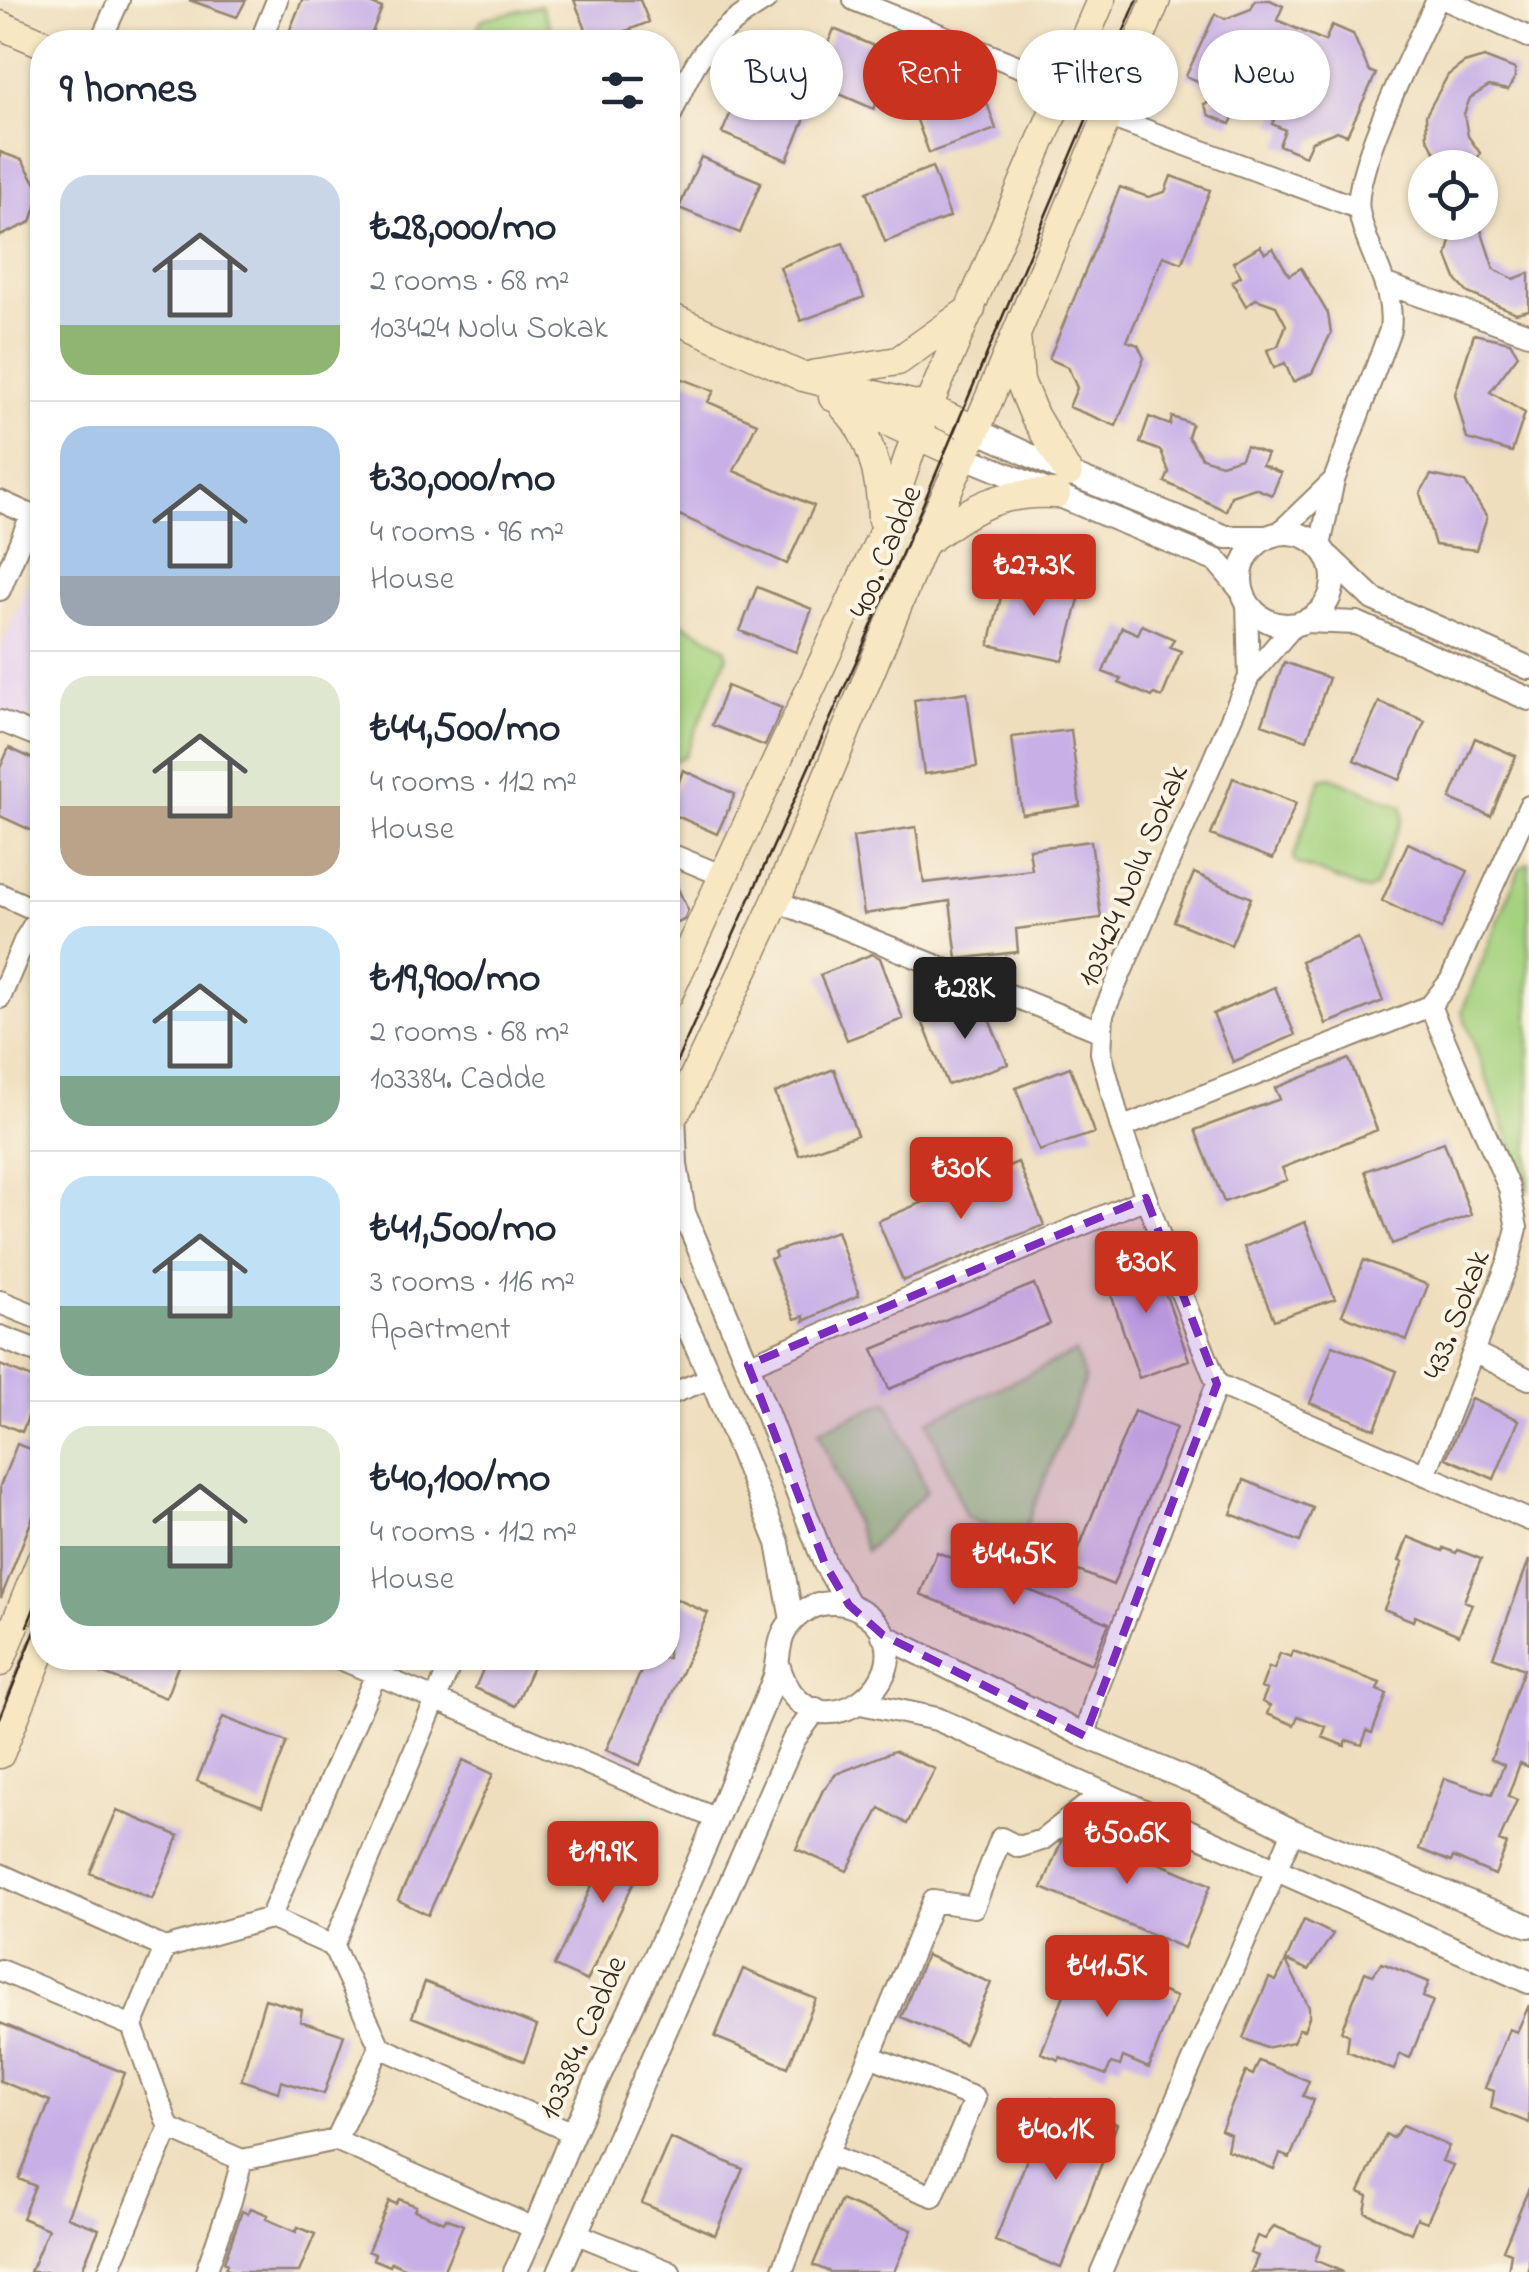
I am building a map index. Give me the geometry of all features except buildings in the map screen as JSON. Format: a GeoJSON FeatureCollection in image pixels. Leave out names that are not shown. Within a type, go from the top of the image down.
{"type":"FeatureCollection","features":[{"type":"Feature","properties":{"kind":"main road","name":"400. Cadde"},"geometry":{"type":"LineString","coordinates":[[1088,30],[1101,0]]}},
{"type":"Feature","properties":{"kind":"main road","name":"400. Cadde"},"geometry":{"type":"LineString","coordinates":[[1143,30],[1156,0]]}},
{"type":"Feature","properties":{"kind":"main road"},"geometry":{"type":"LineString","coordinates":[[0,25],[30,38]]}},
{"type":"Feature","properties":{"kind":"main road","name":"400. Cadde"},"geometry":{"type":"LineString","coordinates":[[680,968],[882,534],[916,436],[1051,120]]}},
{"type":"Feature","properties":{"kind":"main road","name":"400. Cadde"},"geometry":{"type":"LineString","coordinates":[[680,1101],[776,901],[924,542],[976,430],[1105,120]]}},
{"type":"Feature","properties":{"kind":"main road"},"geometry":{"type":"LineString","coordinates":[[803,377],[898,361],[973,308]]}},
{"type":"Feature","properties":{"kind":"main road"},"geometry":{"type":"LineString","coordinates":[[680,326],[803,377],[928,408],[976,430]]}},
{"type":"Feature","properties":{"kind":"main road"},"geometry":{"type":"LineString","coordinates":[[924,542],[991,500],[1062,483],[1020,382],[1015,330]]}},
{"type":"Feature","properties":{"kind":"main road"},"geometry":{"type":"LineString","coordinates":[[803,377],[840,402],[963,456]]}},
{"type":"Feature","properties":{"kind":"main road"},"geometry":{"type":"LineString","coordinates":[[840,402],[860,422],[872,458],[882,534]]}},
{"type":"Feature","properties":{"kind":"main road"},"geometry":{"type":"LineString","coordinates":[[0,1662],[30,1588]]}},
{"type":"Feature","properties":{"kind":"main road"},"geometry":{"type":"LineString","coordinates":[[0,1754],[34,1670]]}},
{"type":"Feature","properties":{"kind":"street"},"geometry":{"type":"LineString","coordinates":[[105,30],[119,0]]}},
{"type":"Feature","properties":{"kind":"street"},"geometry":{"type":"LineString","coordinates":[[265,30],[277,0]]}},
{"type":"Feature","properties":{"kind":"street"},"geometry":{"type":"LineString","coordinates":[[680,94],[694,61],[730,22],[766,0]]}},
{"type":"Feature","properties":{"kind":"street"},"geometry":{"type":"LineString","coordinates":[[854,0],[1017,66]]}},
{"type":"Feature","properties":{"kind":"street"},"geometry":{"type":"LineString","coordinates":[[1300,622],[1323,607],[1332,587],[1331,565],[1323,551],[1334,480],[1390,330],[1392,311],[1386,284],[1358,208],[1362,182],[1381,121],[1436,0]]}},
{"type":"Feature","properties":{"kind":"street"},"geometry":{"type":"LineString","coordinates":[[1446,0],[1529,37]]}},
{"type":"Feature","properties":{"kind":"street"},"geometry":{"type":"LineString","coordinates":[[1118,120],[1358,208]]}},
{"type":"Feature","properties":{"kind":"street"},"geometry":{"type":"LineString","coordinates":[[1386,284],[1529,334]]}},
{"type":"Feature","properties":{"kind":"street"},"geometry":{"type":"LineString","coordinates":[[976,430],[1062,483],[1216,561],[1254,611],[1273,623],[1357,623],[1529,699]]}},
{"type":"Feature","properties":{"kind":"street"},"geometry":{"type":"LineString","coordinates":[[963,456],[1062,483],[1226,537],[1301,535],[1373,599],[1529,668]]}},
{"type":"Feature","properties":{"kind":"street"},"geometry":{"type":"LineString","coordinates":[[1245,597],[1242,570],[1251,550],[1274,535],[1334,480]]}},
{"type":"Feature","properties":{"kind":"street"},"geometry":{"type":"LineString","coordinates":[[0,501],[30,515]]}},
{"type":"Feature","properties":{"kind":"street"},"geometry":{"type":"LineString","coordinates":[[0,590],[30,517]]}},
{"type":"Feature","properties":{"kind":"street","name":"103424 Nolu Sokak"},"geometry":{"type":"LineString","coordinates":[[1245,597],[1250,677]]}},
{"type":"Feature","properties":{"kind":"street","name":"103424 Nolu Sokak"},"geometry":{"type":"LineString","coordinates":[[1218,1384],[1121,1128],[1101,1053],[1103,1014],[1250,677],[1300,622]]}},
{"type":"Feature","properties":{"kind":"street"},"geometry":{"type":"LineString","coordinates":[[0,722],[30,733]]}},
{"type":"Feature","properties":{"kind":"street"},"geometry":{"type":"LineString","coordinates":[[1121,1128],[1430,1006],[1450,981],[1524,829],[1529,806]]}},
{"type":"Feature","properties":{"kind":"street"},"geometry":{"type":"LineString","coordinates":[[680,858],[722,875]]}},
{"type":"Feature","properties":{"kind":"street"},"geometry":{"type":"LineString","coordinates":[[0,894],[30,906]]}},
{"type":"Feature","properties":{"kind":"street"},"geometry":{"type":"LineString","coordinates":[[776,901],[1102,1032]]}},
{"type":"Feature","properties":{"kind":"street"},"geometry":{"type":"LineString","coordinates":[[0,998],[30,934]]}},
{"type":"Feature","properties":{"kind":"street","name":"433. Sokak"},"geometry":{"type":"LineString","coordinates":[[1425,1475],[1523,1226],[1430,1006]]}},
{"type":"Feature","properties":{"kind":"street"},"geometry":{"type":"LineString","coordinates":[[748,1365],[1146,1198]]}},
{"type":"Feature","properties":{"kind":"street"},"geometry":{"type":"LineString","coordinates":[[680,1217],[748,1365],[825,1564],[849,1605]]}},
{"type":"Feature","properties":{"kind":"street"},"geometry":{"type":"LineString","coordinates":[[0,1302],[30,1314]]}},
{"type":"Feature","properties":{"kind":"street"},"geometry":{"type":"LineString","coordinates":[[680,1310],[712,1378],[778,1543],[792,1620]]}},
{"type":"Feature","properties":{"kind":"street"},"geometry":{"type":"LineString","coordinates":[[0,1337],[30,1348]]}},
{"type":"Feature","properties":{"kind":"street"},"geometry":{"type":"LineString","coordinates":[[1473,1352],[1529,1379]]}},
{"type":"Feature","properties":{"kind":"street"},"geometry":{"type":"LineString","coordinates":[[680,1390],[712,1378]]}},
{"type":"Feature","properties":{"kind":"street"},"geometry":{"type":"LineString","coordinates":[[1085,1736],[1098,1688],[1218,1384],[1529,1520]]}},
{"type":"Feature","properties":{"kind":"street"},"geometry":{"type":"LineString","coordinates":[[882,1635],[886,1666],[873,1693],[861,1703],[832,1712],[816,1709],[791,1692],[778,1664],[784,1633],[792,1620],[818,1604],[849,1605],[863,1612],[882,1635],[1085,1736],[1201,1785],[1293,1831],[1529,1926]]}},
{"type":"Feature","properties":{"kind":"street","name":"103384. Cadde"},"geometry":{"type":"LineString","coordinates":[[515,2272],[573,2132],[716,1819],[778,1664]]}},
{"type":"Feature","properties":{"kind":"street"},"geometry":{"type":"LineString","coordinates":[[270,1918],[378,1670]]}},
{"type":"Feature","properties":{"kind":"street"},"geometry":{"type":"LineString","coordinates":[[389,1670],[437,1698],[716,1819]]}},
{"type":"Feature","properties":{"kind":"street"},"geometry":{"type":"LineString","coordinates":[[332,1946],[449,1670]]}},
{"type":"Feature","properties":{"kind":"street"},"geometry":{"type":"LineString","coordinates":[[861,1703],[937,1719],[1529,1982]]}},
{"type":"Feature","properties":{"kind":"street"},"geometry":{"type":"LineString","coordinates":[[559,2272],[794,1740],[816,1709]]}},
{"type":"Feature","properties":{"kind":"street"},"geometry":{"type":"LineString","coordinates":[[782,2272],[933,1901],[974,1907],[1002,1838],[1019,1847],[1042,1840],[1103,1792]]}},
{"type":"Feature","properties":{"kind":"street"},"geometry":{"type":"LineString","coordinates":[[1102,2272],[1293,1831]]}},
{"type":"Feature","properties":{"kind":"street"},"geometry":{"type":"LineString","coordinates":[[0,1874],[165,1948],[270,1918],[332,1946],[380,2047],[573,2132]]}},
{"type":"Feature","properties":{"kind":"street"},"geometry":{"type":"LineString","coordinates":[[108,2272],[169,2128],[132,2026],[165,1948]]}},
{"type":"Feature","properties":{"kind":"street"},"geometry":{"type":"LineString","coordinates":[[0,1970],[132,2026]]}},
{"type":"Feature","properties":{"kind":"street"},"geometry":{"type":"LineString","coordinates":[[336,2140],[380,2047]]}},
{"type":"Feature","properties":{"kind":"street"},"geometry":{"type":"LineString","coordinates":[[827,2154],[933,2196],[975,2098],[870,2056]]}},
{"type":"Feature","properties":{"kind":"street"},"geometry":{"type":"LineString","coordinates":[[169,2128],[242,2160],[336,2140],[536,2229]]}},
{"type":"Feature","properties":{"kind":"street"},"geometry":{"type":"LineString","coordinates":[[206,2272],[232,2202],[242,2160]]}},
{"type":"Feature","properties":{"kind":"street"},"geometry":{"type":"LineString","coordinates":[[575,2232],[670,2272]]}},
{"type":"Feature","properties":{"kind":"highlighted area"},"geometry":{"type":"Polygon","coordinates":[[[1146,1198],[1217,1384],[1085,1736],[883,1635],[849,1605],[825,1564],[748,1365],[1146,1198]]]}},
{"type":"Feature","properties":{"kind":"shaded area"},"geometry":{"type":"Polygon","coordinates":[[[30,577],[30,718],[21,721],[0,711],[0,648],[30,577]]]}},
{"type":"Feature","properties":{"kind":"green space"},"geometry":{"type":"Polygon","coordinates":[[[541,5],[551,30],[477,30],[482,19],[541,5]]]}},
{"type":"Feature","properties":{"kind":"green space"},"geometry":{"type":"Polygon","coordinates":[[[680,623],[712,639],[726,649],[727,656],[685,756],[680,758],[680,623]]]}},
{"type":"Feature","properties":{"kind":"green space"},"geometry":{"type":"Polygon","coordinates":[[[1331,777],[1402,806],[1403,817],[1374,887],[1367,891],[1296,863],[1293,858],[1321,779],[1331,777]]]}},
{"type":"Feature","properties":{"kind":"green space"},"geometry":{"type":"Polygon","coordinates":[[[1529,862],[1529,1193],[1462,1011],[1520,868],[1529,862]]]}},
{"type":"Feature","properties":{"kind":"green space"},"geometry":{"type":"Polygon","coordinates":[[[1075,1352],[1085,1379],[1021,1539],[966,1517],[928,1421],[1075,1352]]]}},
{"type":"Feature","properties":{"kind":"green space"},"geometry":{"type":"Polygon","coordinates":[[[888,1401],[927,1491],[866,1551],[819,1431],[888,1401]]]}},
{"type":"Feature","properties":{"kind":"tram line"},"geometry":{"type":"LineString","coordinates":[[680,1054],[859,655],[1137,0]]}},
{"type":"Feature","properties":{"kind":"tram line"},"geometry":{"type":"LineString","coordinates":[[27,1626],[30,1619]]}},
{"type":"Feature","properties":{"kind":"tram line"},"geometry":{"type":"LineString","coordinates":[[0,1718],[30,1644]]}}]}
